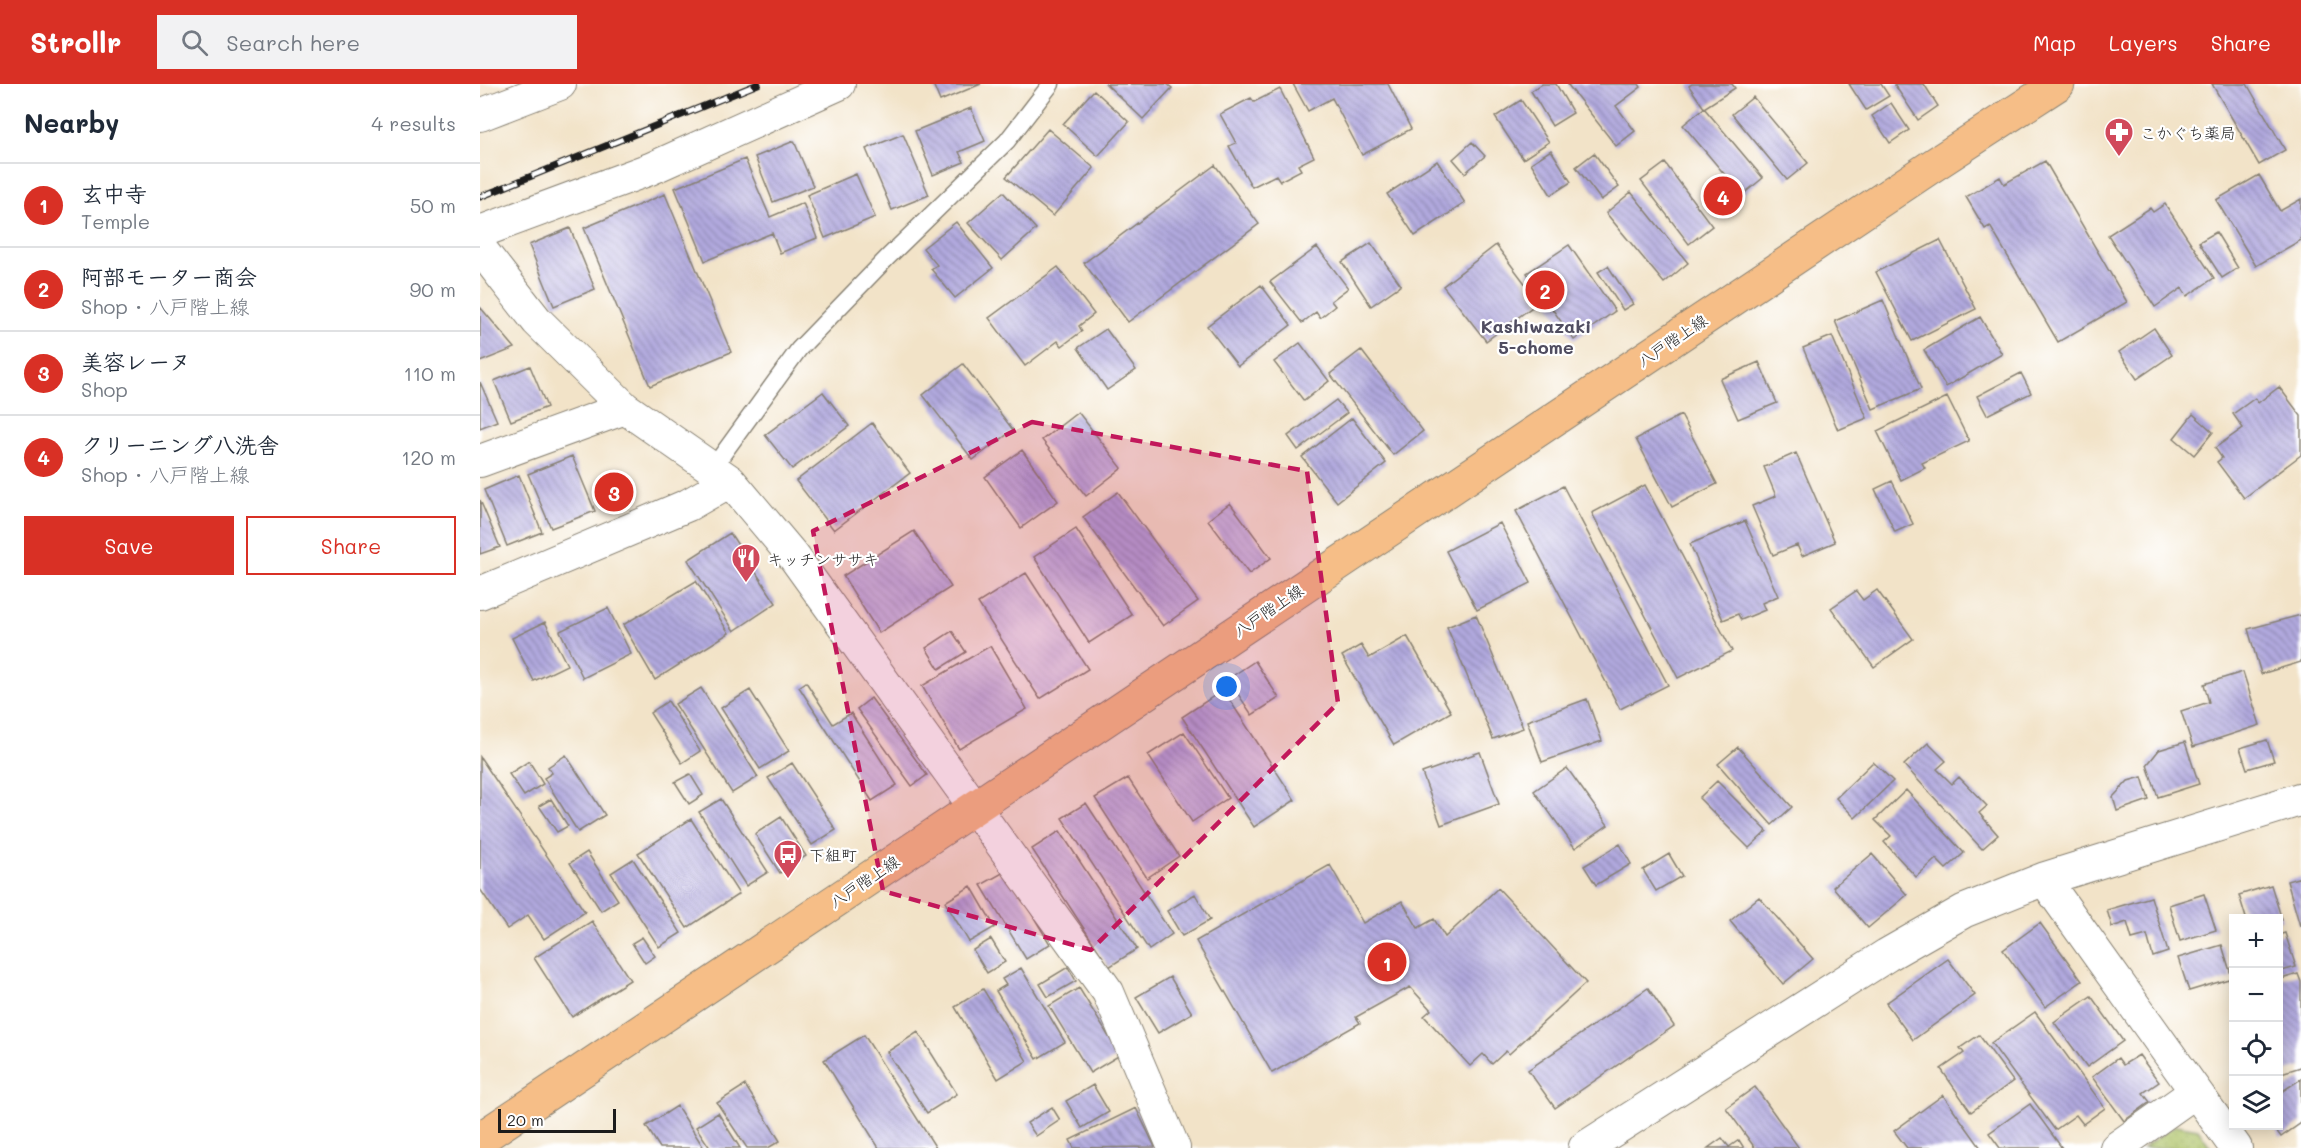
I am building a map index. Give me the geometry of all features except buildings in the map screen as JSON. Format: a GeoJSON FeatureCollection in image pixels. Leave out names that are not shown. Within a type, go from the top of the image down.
{"type":"FeatureCollection","features":[{"type":"Feature","properties":{"kind":"main road","name":"八戸階上線"},"geometry":{"type":"LineString","coordinates":[[480,1139],[2058,84]]}},
{"type":"Feature","properties":{"kind":"street"},"geometry":{"type":"LineString","coordinates":[[480,115],[560,84]]}},
{"type":"Feature","properties":{"kind":"street"},"geometry":{"type":"LineString","coordinates":[[480,232],[650,169],[839,84]]}},
{"type":"Feature","properties":{"kind":"street"},"geometry":{"type":"LineString","coordinates":[[480,248],[537,321],[625,408],[721,475],[794,558],[1108,992],[1173,1148]]}},
{"type":"Feature","properties":{"kind":"street"},"geometry":{"type":"LineString","coordinates":[[480,461],[625,408]]}},
{"type":"Feature","properties":{"kind":"street"},"geometry":{"type":"LineString","coordinates":[[480,593],[688,506],[721,475]]}},
{"type":"Feature","properties":{"kind":"street"},"geometry":{"type":"LineString","coordinates":[[1585,1148],[1887,955],[1964,911],[2044,879],[2301,799]]}},
{"type":"Feature","properties":{"kind":"street"},"geometry":{"type":"LineString","coordinates":[[2044,879],[2236,1148]]}},
{"type":"Feature","properties":{"kind":"street"},"geometry":{"type":"LineString","coordinates":[[2116,1148],[2195,1092]]}},
{"type":"Feature","properties":{"kind":"lane"},"geometry":{"type":"LineString","coordinates":[[721,475],[799,349],[888,257],[1007,141],[1052,84]]}},
{"type":"Feature","properties":{"kind":"highlighted area"},"geometry":{"type":"Polygon","coordinates":[[[1032,422],[1307,471],[1338,703],[1091,950],[883,891],[813,531],[1032,422]]]}},
{"type":"Feature","properties":{"kind":"green space"},"geometry":{"type":"Polygon","coordinates":[[[2176,1125],[2198,1129],[2211,1148],[2143,1148],[2176,1125]]]}},
{"type":"Feature","properties":{"kind":"railway"},"geometry":{"type":"LineString","coordinates":[[480,197],[758,84]]}},
{"type":"Feature","properties":{"kind":"place","name":"こかぐち薬局"},"geometry":{"type":"Point","coordinates":[2119,158]}},
{"type":"Feature","properties":{"kind":"place","name":"クリーニング八洗舎"},"geometry":{"type":"Point","coordinates":[1723,196]}},
{"type":"Feature","properties":{"kind":"place","name":"阿部モーター商会"},"geometry":{"type":"Point","coordinates":[1545,290]}},
{"type":"Feature","properties":{"kind":"place","name":"美容レーヌ"},"geometry":{"type":"Point","coordinates":[614,492]}},
{"type":"Feature","properties":{"kind":"place","name":"キッチンササキ"},"geometry":{"type":"Point","coordinates":[746,584]}},
{"type":"Feature","properties":{"kind":"place","name":"下組町"},"geometry":{"type":"Point","coordinates":[788,880]}},
{"type":"Feature","properties":{"kind":"place","name":"玄中寺"},"geometry":{"type":"Point","coordinates":[1387,962]}},
{"type":"Feature","properties":{"kind":"district","name":"Kashiwazaki 5-chome"},"geometry":{"type":"Point","coordinates":[1536,336]}}]}
